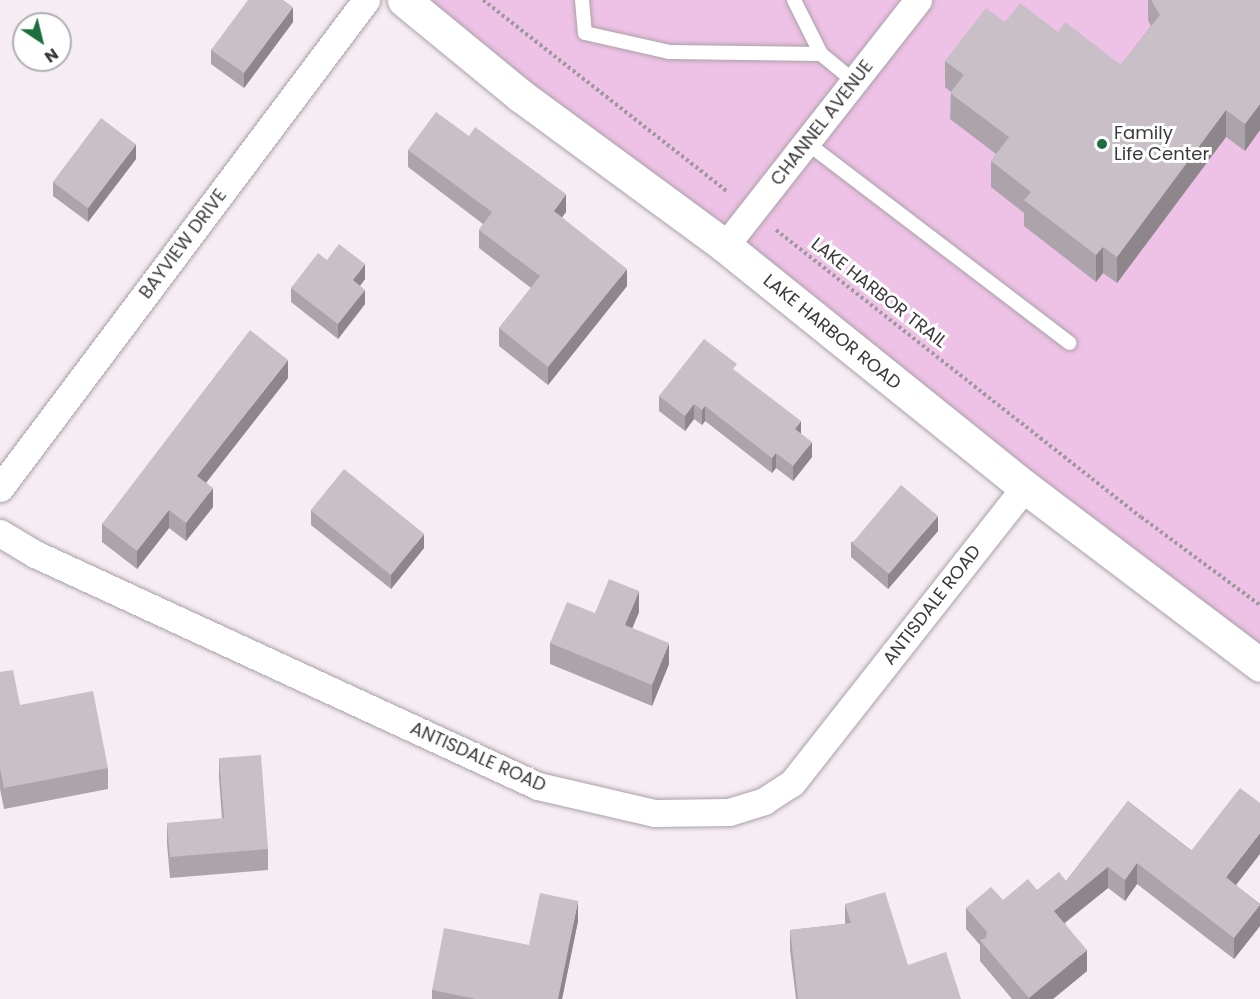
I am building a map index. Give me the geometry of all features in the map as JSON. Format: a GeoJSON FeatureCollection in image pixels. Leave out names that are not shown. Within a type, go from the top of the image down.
{"type":"FeatureCollection","features":[{"type":"Feature","properties":{"kind":"street","name":"BAYVIEW DRIVE"},"geometry":{"type":"LineString","coordinates":[[0,488],[366,0]]}},
{"type":"Feature","properties":{"kind":"street","name":"LAKE HARBOR ROAD"},"geometry":{"type":"LineString","coordinates":[[404,0],[521,96],[725,246],[1025,487],[1260,665]]}},
{"type":"Feature","properties":{"kind":"street","name":"CHANNEL AVENUE"},"geometry":{"type":"LineString","coordinates":[[725,246],[918,0]]}},
{"type":"Feature","properties":{"kind":"street","name":"ANTISDALE ROAD"},"geometry":{"type":"LineString","coordinates":[[0,533],[35,554],[537,786],[654,813],[729,812],[764,801],[792,783],[1025,487]]}},
{"type":"Feature","properties":{"kind":"lane"},"geometry":{"type":"LineString","coordinates":[[582,0],[585,33],[669,52],[821,54]]}},
{"type":"Feature","properties":{"kind":"lane"},"geometry":{"type":"LineString","coordinates":[[795,0],[821,54],[855,82]]}},
{"type":"Feature","properties":{"kind":"lane"},"geometry":{"type":"LineString","coordinates":[[807,143],[1070,343]]}},
{"type":"Feature","properties":{"kind":"path","name":"LAKE HARBOR TRAIL"},"geometry":{"type":"LineString","coordinates":[[483,0],[1132,510],[1260,605]]}},
{"type":"Feature","properties":{"kind":"shaded area"},"geometry":{"type":"Polygon","coordinates":[[[405,0],[1260,0],[1260,665],[405,0]]]}},
{"type":"Feature","properties":{"kind":"building"},"geometry":{"type":"Polygon","coordinates":[[[248,0],[283,0],[293,7],[244,73],[211,50],[248,0]]]}},
{"type":"Feature","properties":{"kind":"building","name":"Family Life Center"},"geometry":{"type":"Polygon","coordinates":[[[1151,0],[1260,0],[1260,104],[1245,124],[1226,110],[1117,257],[1103,247],[1096,255],[1024,200],[1031,192],[991,161],[1009,137],[950,93],[964,75],[945,61],[986,8],[1005,22],[1020,3],[1058,32],[1065,22],[1121,65],[1160,15],[1151,0]]]}},
{"type":"Feature","properties":{"kind":"building"},"geometry":{"type":"Polygon","coordinates":[[[436,112],[469,136],[475,127],[566,194],[554,211],[627,269],[548,367],[499,328],[540,276],[479,230],[492,212],[408,150],[436,112]]]}},
{"type":"Feature","properties":{"kind":"building"},"geometry":{"type":"Polygon","coordinates":[[[101,118],[136,144],[88,208],[53,182],[101,118]]]}},
{"type":"Feature","properties":{"kind":"building"},"geometry":{"type":"Polygon","coordinates":[[[339,244],[365,264],[353,280],[365,290],[338,324],[291,288],[318,253],[327,260],[339,244]]]}},
{"type":"Feature","properties":{"kind":"building"},"geometry":{"type":"Polygon","coordinates":[[[250,330],[288,360],[197,476],[213,488],[186,523],[169,510],[137,551],[102,524],[250,330]]]}},
{"type":"Feature","properties":{"kind":"building"},"geometry":{"type":"Polygon","coordinates":[[[704,339],[737,364],[733,369],[801,421],[795,429],[812,442],[793,466],[776,453],[772,458],[705,406],[702,410],[694,404],[685,416],[659,396],[704,339]]]}},
{"type":"Feature","properties":{"kind":"building"},"geometry":{"type":"Polygon","coordinates":[[[344,469],[424,534],[391,575],[311,510],[344,469]]]}},
{"type":"Feature","properties":{"kind":"building"},"geometry":{"type":"Polygon","coordinates":[[[901,485],[938,516],[889,574],[852,543],[901,485]]]}},
{"type":"Feature","properties":{"kind":"building"},"geometry":{"type":"Polygon","coordinates":[[[609,579],[639,591],[625,625],[669,643],[652,685],[550,643],[567,602],[595,613],[609,579]]]}},
{"type":"Feature","properties":{"kind":"building"},"geometry":{"type":"Polygon","coordinates":[[[13,670],[20,705],[93,691],[108,768],[4,788],[0,768],[0,672],[13,670]]]}},
{"type":"Feature","properties":{"kind":"building"},"geometry":{"type":"Polygon","coordinates":[[[261,755],[268,849],[170,857],[167,823],[224,818],[219,758],[261,755]]]}},
{"type":"Feature","properties":{"kind":"building"},"geometry":{"type":"Polygon","coordinates":[[[1240,788],[1260,803],[1260,833],[1226,877],[1260,905],[1234,938],[1137,863],[1125,880],[1108,867],[1054,911],[1087,950],[1029,998],[980,940],[986,938],[987,932],[966,908],[991,887],[1003,900],[1028,879],[1037,890],[1059,872],[1066,881],[1128,801],[1191,851],[1240,788]]]}},
{"type":"Feature","properties":{"kind":"building"},"geometry":{"type":"Polygon","coordinates":[[[885,892],[908,965],[946,952],[961,999],[798,999],[790,930],[851,923],[845,904],[885,892]]]}},
{"type":"Feature","properties":{"kind":"building"},"geometry":{"type":"Polygon","coordinates":[[[540,893],[578,901],[558,999],[476,999],[432,990],[444,928],[529,945],[540,893]]]}},
{"type":"Feature","properties":{"kind":"place","name":"Family Life Center"},"geometry":{"type":"Point","coordinates":[1102,144]}}]}
